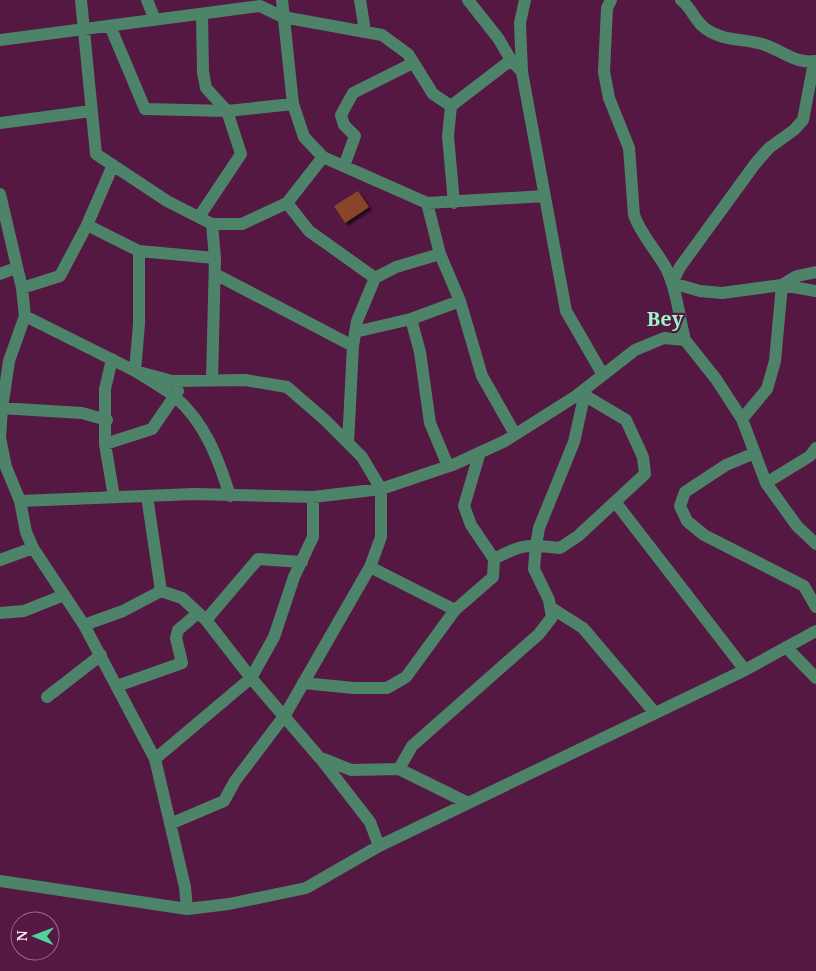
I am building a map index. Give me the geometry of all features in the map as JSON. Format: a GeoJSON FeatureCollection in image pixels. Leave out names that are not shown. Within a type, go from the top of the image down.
{"type":"FeatureCollection","features":[{"type":"Feature","properties":{"kind":"street"},"geometry":{"type":"LineString","coordinates":[[81,0],[82,29],[96,154],[167,201],[212,224],[242,224],[288,203],[323,157]]}},
{"type":"Feature","properties":{"kind":"street"},"geometry":{"type":"LineString","coordinates":[[147,0],[155,20]]}},
{"type":"Feature","properties":{"kind":"street"},"geometry":{"type":"LineString","coordinates":[[282,0],[293,104],[304,137],[323,157],[427,204],[545,196]]}},
{"type":"Feature","properties":{"kind":"street"},"geometry":{"type":"LineString","coordinates":[[360,0],[365,31]]}},
{"type":"Feature","properties":{"kind":"street"},"geometry":{"type":"LineString","coordinates":[[468,0],[498,38],[511,60],[522,72]]}},
{"type":"Feature","properties":{"kind":"street"},"geometry":{"type":"LineString","coordinates":[[525,0],[520,23],[522,72],[566,311],[603,375]]}},
{"type":"Feature","properties":{"kind":"street"},"geometry":{"type":"LineString","coordinates":[[611,0],[607,8],[604,63],[607,90],[629,148],[633,205],[637,225],[666,270],[672,283],[685,340],[716,379],[742,419],[766,483],[797,526],[816,544]]}},
{"type":"Feature","properties":{"kind":"street"},"geometry":{"type":"LineString","coordinates":[[672,283],[680,267],[754,164],[769,148],[794,130],[803,120],[815,61],[790,58],[762,44],[725,39],[714,35],[702,27],[691,9],[681,0]]}},
{"type":"Feature","properties":{"kind":"street"},"geometry":{"type":"LineString","coordinates":[[0,40],[202,15],[257,3],[283,17],[382,35],[408,54],[433,94],[451,106]]}},
{"type":"Feature","properties":{"kind":"street"},"geometry":{"type":"LineString","coordinates":[[199,218],[241,154],[227,111],[206,88],[203,72],[202,15]]}},
{"type":"Feature","properties":{"kind":"street"},"geometry":{"type":"LineString","coordinates":[[110,26],[145,109],[227,111],[293,104]]}},
{"type":"Feature","properties":{"kind":"street"},"geometry":{"type":"LineString","coordinates":[[454,202],[448,136],[451,106],[511,60]]}},
{"type":"Feature","properties":{"kind":"street"},"geometry":{"type":"LineString","coordinates":[[344,166],[355,136],[344,125],[341,115],[354,93],[414,64]]}},
{"type":"Feature","properties":{"kind":"street"},"geometry":{"type":"LineString","coordinates":[[0,123],[91,111]]}},
{"type":"Feature","properties":{"kind":"street"},"geometry":{"type":"LineString","coordinates":[[22,288],[60,276],[87,225],[113,165]]}},
{"type":"Feature","properties":{"kind":"street"},"geometry":{"type":"LineString","coordinates":[[0,196],[22,288],[25,316],[9,361],[1,408],[0,438],[3,467],[20,501],[26,532],[33,548],[84,625],[155,759],[185,888],[187,909]]}},
{"type":"Feature","properties":{"kind":"street"},"geometry":{"type":"LineString","coordinates":[[288,203],[309,231],[375,278]]}},
{"type":"Feature","properties":{"kind":"street"},"geometry":{"type":"LineString","coordinates":[[427,204],[440,254],[460,301],[482,376],[515,434]]}},
{"type":"Feature","properties":{"kind":"street"},"geometry":{"type":"LineString","coordinates":[[212,224],[215,258],[212,380]]}},
{"type":"Feature","properties":{"kind":"street"},"geometry":{"type":"LineString","coordinates":[[87,225],[139,251],[215,258]]}},
{"type":"Feature","properties":{"kind":"street"},"geometry":{"type":"LineString","coordinates":[[135,371],[139,324],[139,251]]}},
{"type":"Feature","properties":{"kind":"street"},"geometry":{"type":"LineString","coordinates":[[348,443],[356,321],[375,278],[396,267],[440,254]]}},
{"type":"Feature","properties":{"kind":"street"},"geometry":{"type":"LineString","coordinates":[[0,274],[16,268]]}},
{"type":"Feature","properties":{"kind":"street"},"geometry":{"type":"LineString","coordinates":[[782,285],[796,276],[816,272]]}},
{"type":"Feature","properties":{"kind":"street"},"geometry":{"type":"LineString","coordinates":[[215,274],[353,346]]}},
{"type":"Feature","properties":{"kind":"street"},"geometry":{"type":"LineString","coordinates":[[672,283],[700,291],[722,293],[782,285],[816,291]]}},
{"type":"Feature","properties":{"kind":"street"},"geometry":{"type":"LineString","coordinates":[[742,419],[767,389],[772,370],[782,285]]}},
{"type":"Feature","properties":{"kind":"street"},"geometry":{"type":"LineString","coordinates":[[355,332],[411,319],[460,301]]}},
{"type":"Feature","properties":{"kind":"street"},"geometry":{"type":"LineString","coordinates":[[25,316],[135,371],[174,396],[198,422],[216,454],[230,496]]}},
{"type":"Feature","properties":{"kind":"street"},"geometry":{"type":"LineString","coordinates":[[411,319],[420,352],[430,422],[448,466]]}},
{"type":"Feature","properties":{"kind":"street"},"geometry":{"type":"LineString","coordinates":[[20,501],[194,494],[313,497],[381,489],[448,466],[515,434],[585,392],[635,350],[664,338],[685,340]]}},
{"type":"Feature","properties":{"kind":"street"},"geometry":{"type":"LineString","coordinates":[[112,360],[105,389],[107,420],[105,444],[114,497]]}},
{"type":"Feature","properties":{"kind":"street"},"geometry":{"type":"LineString","coordinates":[[135,371],[172,381],[245,380],[287,387],[362,457],[381,489],[380,538],[370,567],[285,715],[235,781],[224,801],[170,824]]}},
{"type":"Feature","properties":{"kind":"street"},"geometry":{"type":"LineString","coordinates":[[105,444],[152,429],[186,380]]}},
{"type":"Feature","properties":{"kind":"street"},"geometry":{"type":"LineString","coordinates":[[494,559],[515,547],[536,545],[560,548],[578,536],[616,503],[645,474],[644,457],[626,420],[585,392]]}},
{"type":"Feature","properties":{"kind":"street"},"geometry":{"type":"LineString","coordinates":[[399,769],[412,746],[539,634],[552,617],[550,607],[534,569],[536,545],[539,528],[574,442],[585,392]]}},
{"type":"Feature","properties":{"kind":"street"},"geometry":{"type":"LineString","coordinates":[[1,408],[82,413],[107,420]]}},
{"type":"Feature","properties":{"kind":"street"},"geometry":{"type":"LineString","coordinates":[[766,483],[810,456],[816,448]]}},
{"type":"Feature","properties":{"kind":"street"},"geometry":{"type":"LineString","coordinates":[[304,684],[354,688],[387,688],[406,677],[455,610],[493,576],[494,559],[471,525],[464,506],[480,452]]}},
{"type":"Feature","properties":{"kind":"street"},"geometry":{"type":"LineString","coordinates":[[755,453],[726,465],[685,492],[680,506],[687,521],[704,534],[804,586],[816,607]]}},
{"type":"Feature","properties":{"kind":"street"},"geometry":{"type":"LineString","coordinates":[[147,496],[161,591]]}},
{"type":"Feature","properties":{"kind":"street"},"geometry":{"type":"LineString","coordinates":[[155,759],[251,678],[274,637],[312,537],[313,497]]}},
{"type":"Feature","properties":{"kind":"street"},"geometry":{"type":"LineString","coordinates":[[616,503],[745,670]]}},
{"type":"Feature","properties":{"kind":"street"},"geometry":{"type":"LineString","coordinates":[[0,560],[33,548]]}},
{"type":"Feature","properties":{"kind":"street"},"geometry":{"type":"LineString","coordinates":[[117,686],[182,663],[176,638],[178,630],[202,616],[258,559],[302,562]]}},
{"type":"Feature","properties":{"kind":"street"},"geometry":{"type":"LineString","coordinates":[[370,567],[455,610]]}},
{"type":"Feature","properties":{"kind":"street"},"geometry":{"type":"LineString","coordinates":[[84,625],[123,610],[161,591],[182,598],[202,616],[251,678],[285,715],[319,757],[370,822],[379,846]]}},
{"type":"Feature","properties":{"kind":"street"},"geometry":{"type":"LineString","coordinates":[[0,613],[24,611],[64,595]]}},
{"type":"Feature","properties":{"kind":"street"},"geometry":{"type":"LineString","coordinates":[[550,607],[583,628],[655,713]]}},
{"type":"Feature","properties":{"kind":"street"},"geometry":{"type":"LineString","coordinates":[[0,882],[187,909],[229,904],[306,888],[379,846],[745,670],[816,631]]}},
{"type":"Feature","properties":{"kind":"street"},"geometry":{"type":"LineString","coordinates":[[786,648],[816,678]]}},
{"type":"Feature","properties":{"kind":"street"},"geometry":{"type":"LineString","coordinates":[[46,697],[101,655]]}},
{"type":"Feature","properties":{"kind":"street"},"geometry":{"type":"LineString","coordinates":[[319,757],[351,770],[399,769],[468,803]]}},
{"type":"Feature","properties":{"kind":"building"},"geometry":{"type":"Polygon","coordinates":[[[358,191],[369,207],[345,223],[334,206],[358,191]]]}},
{"type":"Feature","properties":{"kind":"district","name":"Bey"},"geometry":{"type":"Point","coordinates":[665,319]}}]}
